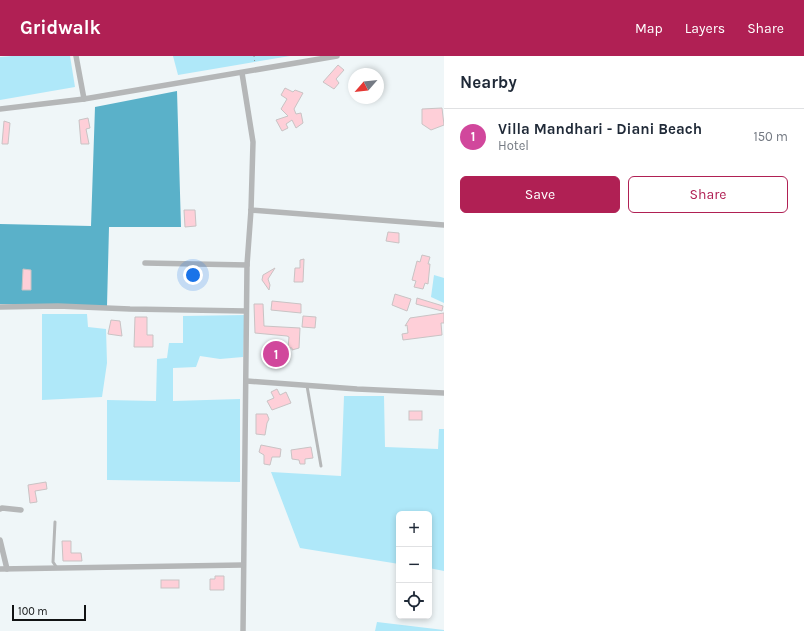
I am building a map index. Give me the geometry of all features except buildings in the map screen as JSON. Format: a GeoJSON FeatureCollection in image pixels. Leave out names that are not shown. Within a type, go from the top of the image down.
{"type":"FeatureCollection","features":[{"type":"Feature","properties":{"kind":"street"},"geometry":{"type":"LineString","coordinates":[[76,56],[84,99]]}},
{"type":"Feature","properties":{"kind":"street"},"geometry":{"type":"LineString","coordinates":[[0,109],[84,99],[256,71],[336,56]]}},
{"type":"Feature","properties":{"kind":"street"},"geometry":{"type":"LineString","coordinates":[[242,73],[253,142],[246,310],[247,381],[243,631]]}},
{"type":"Feature","properties":{"kind":"street"},"geometry":{"type":"LineString","coordinates":[[251,210],[444,225]]}},
{"type":"Feature","properties":{"kind":"street"},"geometry":{"type":"LineString","coordinates":[[145,263],[247,265]]}},
{"type":"Feature","properties":{"kind":"street"},"geometry":{"type":"LineString","coordinates":[[0,307],[66,306],[130,309],[246,310]]}},
{"type":"Feature","properties":{"kind":"street"},"geometry":{"type":"LineString","coordinates":[[247,381],[307,386],[444,393]]}},
{"type":"Feature","properties":{"kind":"street"},"geometry":{"type":"LineString","coordinates":[[0,509],[21,510]]}},
{"type":"Feature","properties":{"kind":"street"},"geometry":{"type":"LineString","coordinates":[[0,540],[7,570]]}},
{"type":"Feature","properties":{"kind":"street"},"geometry":{"type":"LineString","coordinates":[[0,569],[58,569],[166,565],[243,565]]}},
{"type":"Feature","properties":{"kind":"lane"},"geometry":{"type":"LineString","coordinates":[[307,386],[321,466]]}},
{"type":"Feature","properties":{"kind":"lane"},"geometry":{"type":"LineString","coordinates":[[55,522],[53,562],[58,569]]}},
{"type":"Feature","properties":{"kind":"path"},"geometry":{"type":"LineString","coordinates":[[254,56],[256,71]]}},
{"type":"Feature","properties":{"kind":"shaded area"},"geometry":{"type":"Polygon","coordinates":[[[70,56],[75,87],[0,100],[0,57],[70,56]]]}},
{"type":"Feature","properties":{"kind":"shaded area"},"geometry":{"type":"Polygon","coordinates":[[[173,56],[290,56],[178,75],[173,56]]]}},
{"type":"Feature","properties":{"kind":"shaded area"},"geometry":{"type":"Polygon","coordinates":[[[177,91],[181,227],[109,227],[107,306],[0,304],[0,224],[91,226],[95,107],[177,91]]]}},
{"type":"Feature","properties":{"kind":"shaded area"},"geometry":{"type":"Polygon","coordinates":[[[434,275],[444,278],[444,303],[431,297],[434,275]]]}},
{"type":"Feature","properties":{"kind":"shaded area"},"geometry":{"type":"Polygon","coordinates":[[[42,314],[87,314],[88,327],[106,329],[107,363],[102,397],[42,400],[42,314]]]}},
{"type":"Feature","properties":{"kind":"shaded area"},"geometry":{"type":"Polygon","coordinates":[[[245,315],[243,357],[220,359],[200,356],[196,367],[173,368],[173,401],[240,399],[240,482],[107,480],[107,400],[156,401],[157,359],[167,358],[169,343],[183,343],[183,316],[245,315]]]}},
{"type":"Feature","properties":{"kind":"shaded area"},"geometry":{"type":"Polygon","coordinates":[[[344,396],[384,396],[385,447],[438,449],[439,429],[444,429],[444,571],[432,569],[432,511],[396,511],[396,564],[300,548],[271,472],[341,476],[344,396]]]}},
{"type":"Feature","properties":{"kind":"shaded area"},"geometry":{"type":"Polygon","coordinates":[[[377,622],[444,630],[444,631],[375,631],[377,622]]]}},
{"type":"Feature","properties":{"kind":"place","name":"Villa Mandhari - Diani Beach"},"geometry":{"type":"Point","coordinates":[276,354]}}]}
